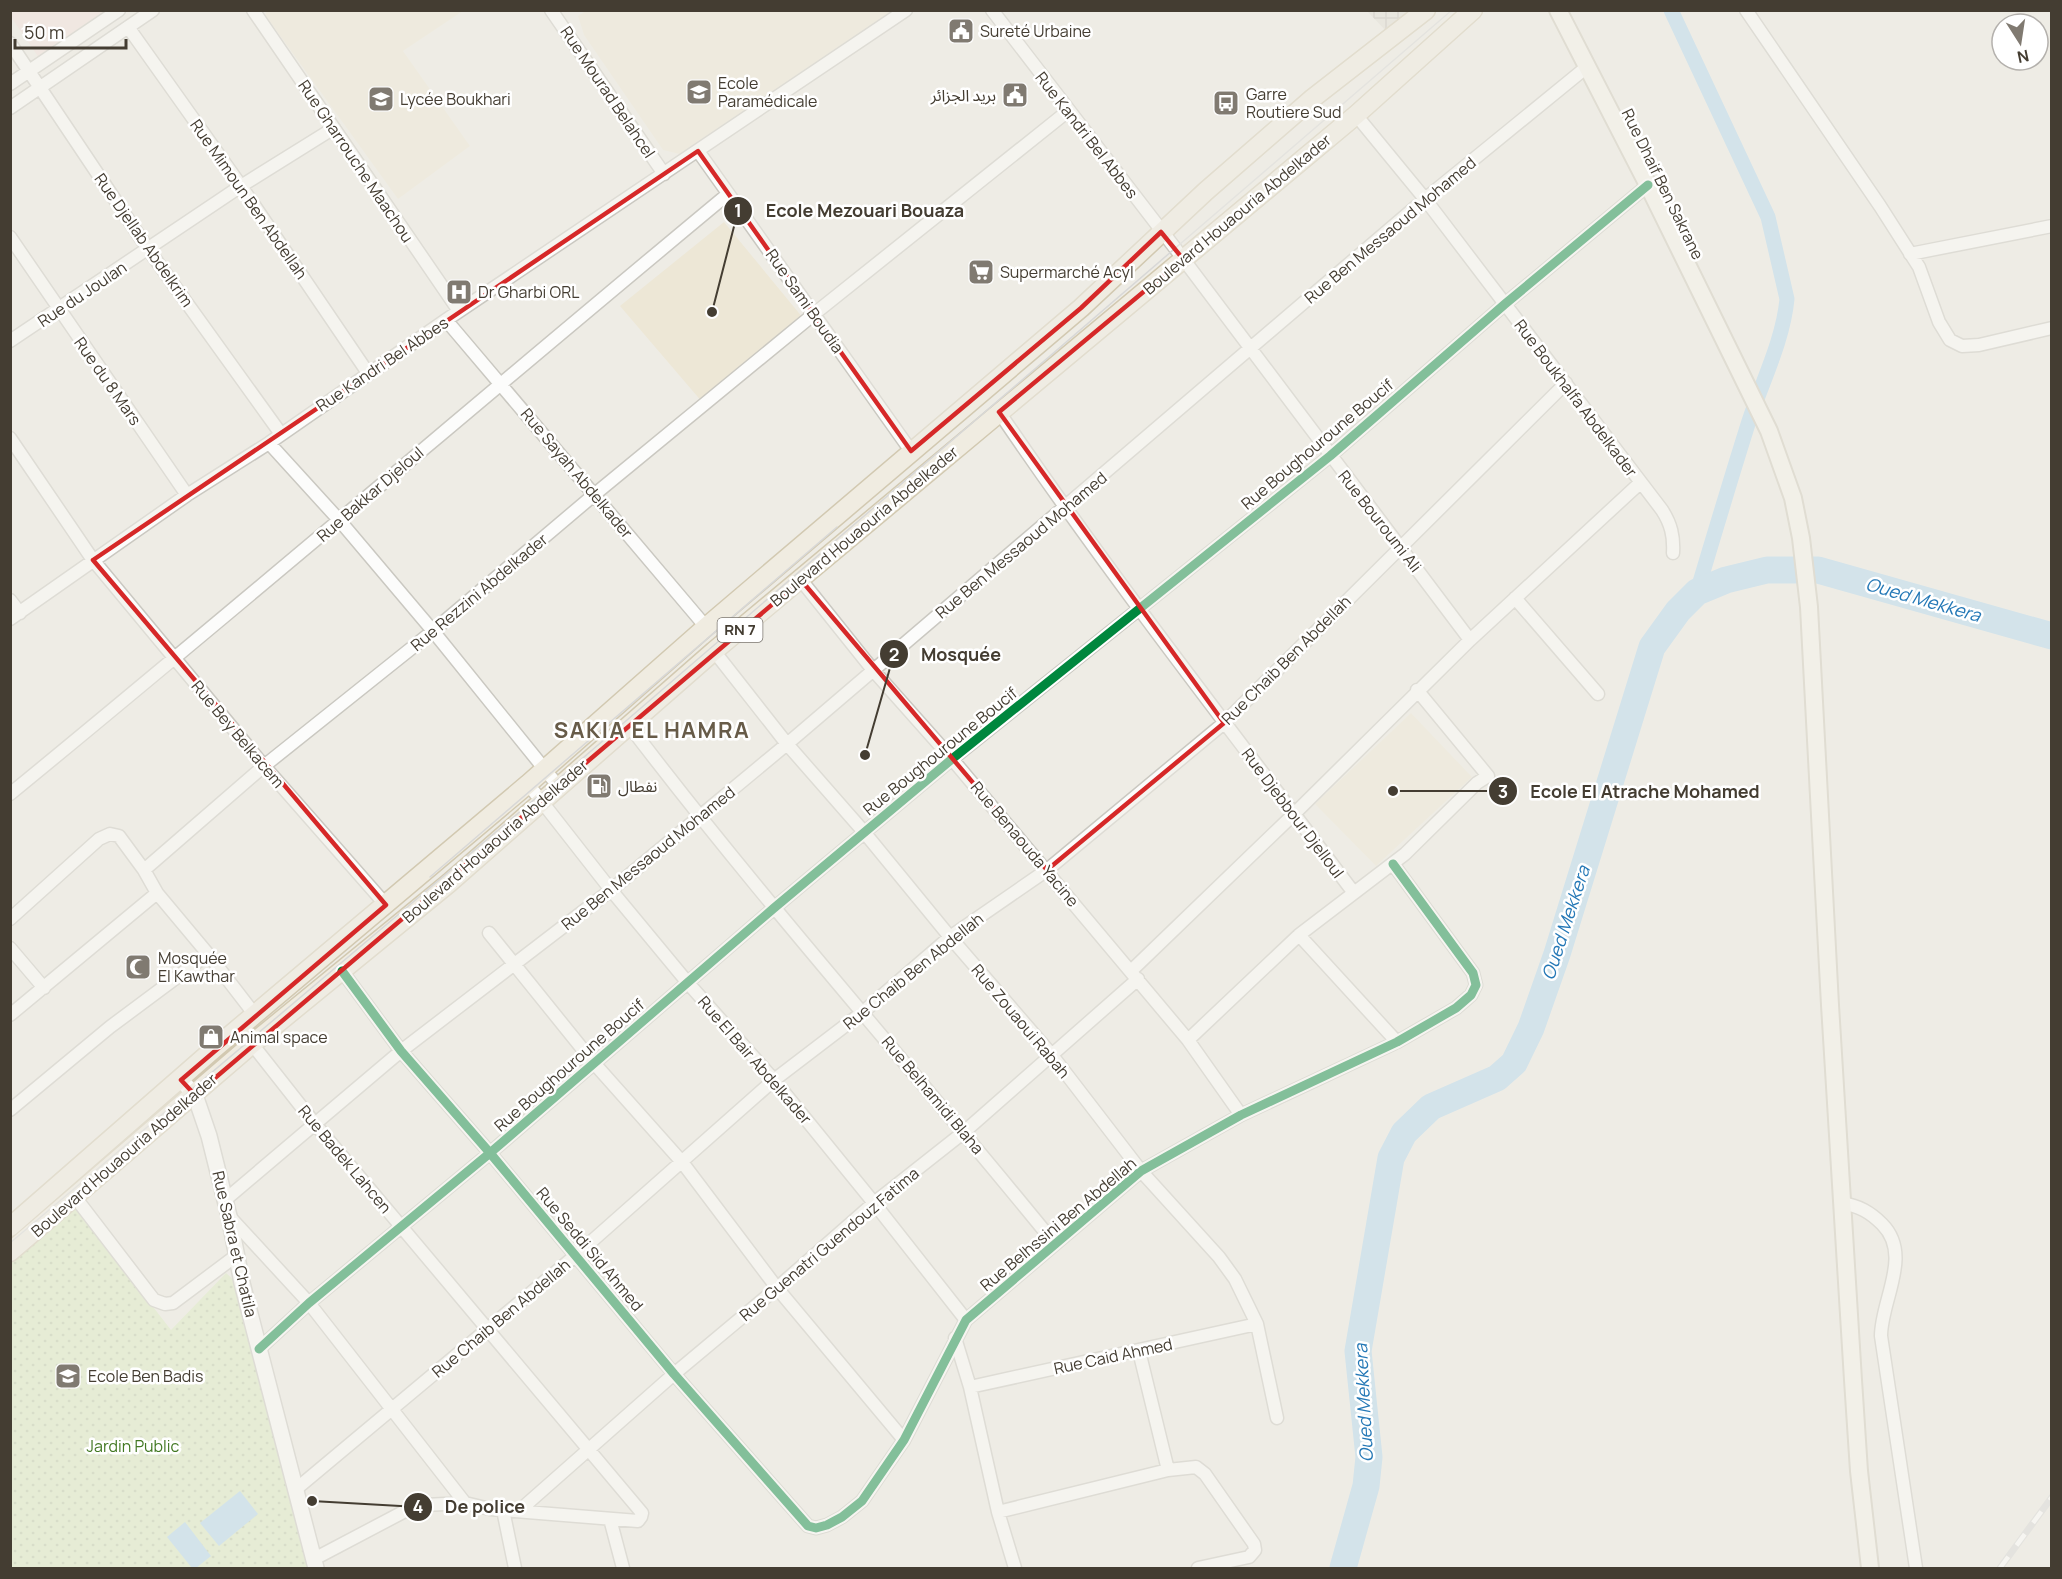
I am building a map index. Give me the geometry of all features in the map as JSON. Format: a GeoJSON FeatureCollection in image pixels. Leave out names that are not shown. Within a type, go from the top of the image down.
{"type":"FeatureCollection","features":[{"type":"Feature","properties":{"kind":"main road","name":"Boulevard Houaouria Abdelkader"},"geometry":{"type":"LineString","coordinates":[[10,1227],[255,1015],[528,784],[911,451],[1081,308],[1161,231],[1312,98],[1426,10]]}},
{"type":"Feature","properties":{"kind":"main road","name":"Boulevard Houaouria Abdelkader"},"geometry":{"type":"LineString","coordinates":[[10,1252],[252,1044],[450,883],[628,724],[714,651],[1356,115],[1473,10]]}},
{"type":"Feature","properties":{"kind":"main road","name":"Rue Dhaif Ben Sakrane"},"geometry":{"type":"LineString","coordinates":[[1558,10],[1648,185],[1769,431],[1792,498],[1801,538],[1809,607],[1859,1471],[1870,1569]]}},
{"type":"Feature","properties":{"kind":"street"},"geometry":{"type":"LineString","coordinates":[[10,84],[118,10]]}},
{"type":"Feature","properties":{"kind":"street"},"geometry":{"type":"LineString","coordinates":[[10,108],[153,10]]}},
{"type":"Feature","properties":{"kind":"street","name":"Rue Gharrouche Maachou"},"geometry":{"type":"LineString","coordinates":[[253,10],[459,311]]}},
{"type":"Feature","properties":{"kind":"street","name":"Rue Mourad Belahcel"},"geometry":{"type":"LineString","coordinates":[[551,10],[664,174]]}},
{"type":"Feature","properties":{"kind":"street","name":"Rue Kandri Bel Abbes"},"geometry":{"type":"LineString","coordinates":[[15,616],[187,495],[269,443],[459,311],[906,10]]}},
{"type":"Feature","properties":{"kind":"street","name":"Rue Kandri Bel Abbes"},"geometry":{"type":"LineString","coordinates":[[992,10],[1183,259]]}},
{"type":"Feature","properties":{"kind":"street"},"geometry":{"type":"LineString","coordinates":[[1746,10],[1919,267],[1928,286],[1938,322],[1950,340],[1962,346],[1979,345],[2052,328]]}},
{"type":"Feature","properties":{"kind":"street","name":"Rue Mimoun Ben Abdellah"},"geometry":{"type":"LineString","coordinates":[[128,27],[241,186],[368,373]]}},
{"type":"Feature","properties":{"kind":"street","name":"Rue Djellab Abdelkrim"},"geometry":{"type":"LineString","coordinates":[[10,43],[148,249],[280,434]]}},
{"type":"Feature","properties":{"kind":"street","name":"Rue Ben Messaoud Mohamed"},"geometry":{"type":"LineString","coordinates":[[225,1200],[401,1050],[611,890],[787,744],[1425,200],[1588,66]]}},
{"type":"Feature","properties":{"kind":"street","name":"Rue Rezzini Abdelkader"},"geometry":{"type":"LineString","coordinates":[[144,870],[264,766],[433,632],[595,494],[814,314],[1068,111]]}},
{"type":"Feature","properties":{"kind":"street","name":"Rue Boukhalfa Abdelkader"},"geometry":{"type":"LineString","coordinates":[[1356,115],[1425,200],[1662,510],[1670,524],[1674,540],[1673,553]]}},
{"type":"Feature","properties":{"kind":"street","name":"Rue du Joulan"},"geometry":{"type":"LineString","coordinates":[[10,342],[241,186],[334,128]]}},
{"type":"Feature","properties":{"kind":"street","name":"Rue Sami Boudia"},"geometry":{"type":"LineString","coordinates":[[698,151],[911,451]]}},
{"type":"Feature","properties":{"kind":"street","name":"Rue Boughouroune Boucif"},"geometry":{"type":"LineString","coordinates":[[259,1349],[309,1303],[490,1153],[593,1062],[864,832],[1330,456],[1505,304],[1648,185]]}},
{"type":"Feature","properties":{"kind":"street","name":"Rue Bakkar Djeloul"},"geometry":{"type":"LineString","coordinates":[[10,794],[175,659],[340,521],[500,382],[728,194]]}},
{"type":"Feature","properties":{"kind":"street"},"geometry":{"type":"LineString","coordinates":[[1910,254],[2052,226]]}},
{"type":"Feature","properties":{"kind":"street","name":"Rue du 8 Mars"},"geometry":{"type":"LineString","coordinates":[[10,237],[187,495]]}},
{"type":"Feature","properties":{"kind":"street","name":"Rue Bouroumi Ali"},"geometry":{"type":"LineString","coordinates":[[1183,259],[1470,640]]}},
{"type":"Feature","properties":{"kind":"street","name":"Rue Sayah Abdelkader"},"geometry":{"type":"LineString","coordinates":[[446,320],[706,627]]}},
{"type":"Feature","properties":{"kind":"street","name":"Rue Chaib Ben Abdellah"},"geometry":{"type":"LineString","coordinates":[[296,1490],[575,1256],[774,1080],[863,1012],[950,937],[1047,870],[1224,723],[1566,383]]}},
{"type":"Feature","properties":{"kind":"street","name":"Rue Djebbour Djelloul"},"geometry":{"type":"LineString","coordinates":[[999,412],[1064,508],[1354,893]]}},
{"type":"Feature","properties":{"kind":"street","name":"Rue Bey Belkacem"},"geometry":{"type":"LineString","coordinates":[[10,438],[93,560],[264,766],[386,905]]}},
{"type":"Feature","properties":{"kind":"street"},"geometry":{"type":"LineString","coordinates":[[269,443],[340,521],[559,787]]}},
{"type":"Feature","properties":{"kind":"street"},"geometry":{"type":"LineString","coordinates":[[1134,975],[1417,690],[1640,483]]}},
{"type":"Feature","properties":{"kind":"street","name":"Rue Benaouda Yacine"},"geometry":{"type":"LineString","coordinates":[[801,580],[873,670],[1047,870],[1188,1040],[1240,1115]]}},
{"type":"Feature","properties":{"kind":"street"},"geometry":{"type":"LineString","coordinates":[[1515,598],[1598,694]]}},
{"type":"Feature","properties":{"kind":"street"},"geometry":{"type":"LineString","coordinates":[[10,600],[15,616]]}},
{"type":"Feature","properties":{"kind":"street","name":"Rue Zouaoui Rabah"},"geometry":{"type":"LineString","coordinates":[[714,651],[787,744],[1051,1054],[1141,1171],[1219,1257],[1235,1279],[1257,1324],[1277,1418]]}},
{"type":"Feature","properties":{"kind":"street"},"geometry":{"type":"LineString","coordinates":[[1188,1040],[1299,935],[1393,864],[1477,783],[1488,776],[1417,690]]}},
{"type":"Feature","properties":{"kind":"street","name":"Rue Belhamidi Blaha"},"geometry":{"type":"LineString","coordinates":[[628,724],[699,817],[964,1132],[1055,1244]]}},
{"type":"Feature","properties":{"kind":"street"},"geometry":{"type":"LineString","coordinates":[[543,801],[546,790],[544,770]]}},
{"type":"Feature","properties":{"kind":"street","name":"Rue El Bair Abdelkader"},"geometry":{"type":"LineString","coordinates":[[528,784],[688,983],[774,1080],[966,1320]]}},
{"type":"Feature","properties":{"kind":"street"},"geometry":{"type":"LineString","coordinates":[[10,919],[99,839],[110,834],[119,836],[144,870],[157,893],[255,1015]]}},
{"type":"Feature","properties":{"kind":"street","name":"Rue Belhssini Ben Abdellah"},"geometry":{"type":"LineString","coordinates":[[827,1525],[842,1517],[862,1501],[903,1440],[966,1320],[1141,1171],[1240,1115],[1397,1042],[1456,1008],[1471,995],[1476,986],[1473,973],[1393,864]]}},
{"type":"Feature","properties":{"kind":"street"},"geometry":{"type":"LineString","coordinates":[[10,1015],[157,893]]}},
{"type":"Feature","properties":{"kind":"street"},"geometry":{"type":"LineString","coordinates":[[489,933],[593,1062],[682,1162],[777,1288],[903,1440]]}},
{"type":"Feature","properties":{"kind":"street"},"geometry":{"type":"LineString","coordinates":[[1299,935],[1397,1042]]}},
{"type":"Feature","properties":{"kind":"street"},"geometry":{"type":"LineString","coordinates":[[10,948],[44,988]]}},
{"type":"Feature","properties":{"kind":"street"},"geometry":{"type":"LineString","coordinates":[[10,1110],[110,1027],[208,954]]}},
{"type":"Feature","properties":{"kind":"street","name":"Rue Seddi Sid Ahmed"},"geometry":{"type":"LineString","coordinates":[[342,971],[401,1050],[674,1374],[808,1526],[816,1528],[827,1525]]}},
{"type":"Feature","properties":{"kind":"street","name":"Rue Guenatri Guendouz Fatima"},"geometry":{"type":"LineString","coordinates":[[520,1510],[674,1374],[874,1203],[964,1132],[1134,975]]}},
{"type":"Feature","properties":{"kind":"street","name":"Rue Badek Lahcen"},"geometry":{"type":"LineString","coordinates":[[252,1044],[315,1124],[640,1510],[641,1517],[638,1521],[610,1519]]}},
{"type":"Feature","properties":{"kind":"street"},"geometry":{"type":"LineString","coordinates":[[181,1080],[195,1095]]}},
{"type":"Feature","properties":{"kind":"street","name":"Rue Sabra et Chatila"},"geometry":{"type":"LineString","coordinates":[[195,1095],[209,1136],[230,1216],[259,1349],[315,1564]]}},
{"type":"Feature","properties":{"kind":"street"},"geometry":{"type":"LineString","coordinates":[[75,1197],[154,1300],[165,1304],[174,1303],[237,1255]]}},
{"type":"Feature","properties":{"kind":"street"},"geometry":{"type":"LineString","coordinates":[[1842,1203],[1858,1206],[1872,1214],[1889,1231],[1895,1246],[1896,1262],[1881,1320],[1881,1336],[1916,1569]]}},
{"type":"Feature","properties":{"kind":"street"},"geometry":{"type":"LineString","coordinates":[[230,1216],[309,1303],[465,1503]]}},
{"type":"Feature","properties":{"kind":"street","name":"Rue Caid Ahmed"},"geometry":{"type":"LineString","coordinates":[[970,1387],[1257,1324]]}},
{"type":"Feature","properties":{"kind":"street"},"geometry":{"type":"LineString","coordinates":[[955,1338],[970,1387],[998,1512],[1016,1569]]}},
{"type":"Feature","properties":{"kind":"street"},"geometry":{"type":"LineString","coordinates":[[1139,1351],[1168,1470]]}},
{"type":"Feature","properties":{"kind":"street"},"geometry":{"type":"LineString","coordinates":[[998,1512],[1168,1470],[1196,1467],[1202,1470],[1254,1544],[1255,1550],[1249,1557],[1198,1569]]}},
{"type":"Feature","properties":{"kind":"street"},"geometry":{"type":"LineString","coordinates":[[315,1564],[407,1510],[424,1505],[465,1503],[503,1510],[610,1519],[623,1569]]}},
{"type":"Feature","properties":{"kind":"street"},"geometry":{"type":"LineString","coordinates":[[503,1510],[515,1569]]}},
{"type":"Feature","properties":{"kind":"highlighted area"},"geometry":{"type":"Polygon","coordinates":[[[698,151],[911,451],[1081,308],[1161,232],[1183,259],[999,412],[1224,723],[1047,870],[801,580],[195,1095],[181,1080],[386,905],[93,560],[698,151]]]}},
{"type":"Feature","properties":{"kind":"shaded area","name":"Lycée Boukhari"},"geometry":{"type":"Polygon","coordinates":[[[267,10],[463,11],[403,51],[470,146],[398,199],[265,15],[267,10]]]}},
{"type":"Feature","properties":{"kind":"shaded area","name":"Ecole Paramédicale"},"geometry":{"type":"Polygon","coordinates":[[[587,10],[894,11],[684,155],[663,150],[584,35],[578,16],[587,10]]]}},
{"type":"Feature","properties":{"kind":"shaded area"},"geometry":{"type":"Polygon","coordinates":[[[10,11],[108,11],[39,58],[11,17],[10,11]]]}},
{"type":"Feature","properties":{"kind":"shaded area"},"geometry":{"type":"Polygon","coordinates":[[[1367,11],[1409,11],[1385,30],[1367,11]]]}},
{"type":"Feature","properties":{"kind":"shaded area"},"geometry":{"type":"Polygon","coordinates":[[[724,222],[803,318],[703,403],[620,306],[724,222]]]}},
{"type":"Feature","properties":{"kind":"shaded area"},"geometry":{"type":"Polygon","coordinates":[[[1411,713],[1472,777],[1376,866],[1315,804],[1411,713]]]}},
{"type":"Feature","properties":{"kind":"green space","name":"Jardin Public"},"geometry":{"type":"Polygon","coordinates":[[[75,1206],[171,1330],[226,1273],[246,1291],[319,1568],[11,1568],[10,1261],[75,1206]]]}},
{"type":"Feature","properties":{"kind":"water"},"geometry":{"type":"Polygon","coordinates":[[[240,1491],[258,1514],[219,1546],[200,1523],[240,1491]]]}},
{"type":"Feature","properties":{"kind":"water"},"geometry":{"type":"Polygon","coordinates":[[[185,1522],[211,1556],[196,1568],[192,1568],[167,1537],[185,1522]]]}},
{"type":"Feature","properties":{"kind":"waterway"},"geometry":{"type":"LineString","coordinates":[[1671,10],[1768,217],[1787,299],[1777,346],[1749,421],[1697,592]]}},
{"type":"Feature","properties":{"kind":"waterway","name":"Oued Mekkera"},"geometry":{"type":"LineString","coordinates":[[1343,1568],[1366,1486],[1369,1457],[1358,1351],[1391,1158],[1404,1133],[1431,1107],[1497,1078],[1514,1063],[1531,1028],[1557,954],[1652,647],[1678,611],[1697,592],[1726,580],[1767,570],[1818,570],[2052,636]]}},
{"type":"Feature","properties":{"kind":"tram line"},"geometry":{"type":"LineString","coordinates":[[10,1243],[555,782],[1452,10]]}},
{"type":"Feature","properties":{"kind":"tram line"},"geometry":{"type":"LineString","coordinates":[[430,877],[837,527]]}},
{"type":"Feature","properties":{"kind":"railway"},"geometry":{"type":"LineString","coordinates":[[2000,1568],[2052,1497]]}},
{"type":"Feature","properties":{"kind":"cycle path"},"geometry":{"type":"LineString","coordinates":[[259,1349],[309,1303],[490,1153],[774,908],[952,759],[1330,456],[1505,304],[1648,185]]}},
{"type":"Feature","properties":{"kind":"cycle path"},"geometry":{"type":"LineString","coordinates":[[342,971],[401,1051],[490,1153],[674,1374],[808,1526],[816,1528],[842,1517],[862,1501],[904,1440],[966,1320],[1141,1171],[1241,1115],[1397,1042],[1456,1008],[1471,995],[1476,985],[1473,973],[1393,864]]}},
{"type":"Feature","properties":{"kind":"place","name":"Sureté Urbaine"},"geometry":{"type":"Point","coordinates":[961,31]}},
{"type":"Feature","properties":{"kind":"place","name":"Ecole Paramédicale"},"geometry":{"type":"Point","coordinates":[699,92]}},
{"type":"Feature","properties":{"kind":"place","name":"بريد الجزائر"},"geometry":{"type":"Point","coordinates":[1015,95]}},
{"type":"Feature","properties":{"kind":"place","name":"Lycée Boukhari"},"geometry":{"type":"Point","coordinates":[381,99]}},
{"type":"Feature","properties":{"kind":"place","name":"Garre Routiere Sud"},"geometry":{"type":"Point","coordinates":[1226,103]}},
{"type":"Feature","properties":{"kind":"place","name":"Supermarché Acyl"},"geometry":{"type":"Point","coordinates":[981,272]}},
{"type":"Feature","properties":{"kind":"place","name":"Dr Gharbi ORL"},"geometry":{"type":"Point","coordinates":[459,292]}},
{"type":"Feature","properties":{"kind":"place","name":"Ecole Mezouari Bouaza"},"geometry":{"type":"Point","coordinates":[712,312]}},
{"type":"Feature","properties":{"kind":"place","name":"Mosquée"},"geometry":{"type":"Point","coordinates":[865,755]}},
{"type":"Feature","properties":{"kind":"place","name":"نفطال"},"geometry":{"type":"Point","coordinates":[599,786]}},
{"type":"Feature","properties":{"kind":"place","name":"Ecole El Atrache Mohamed"},"geometry":{"type":"Point","coordinates":[1393,791]}},
{"type":"Feature","properties":{"kind":"place","name":"Mosquée El Kawthar"},"geometry":{"type":"Point","coordinates":[138,967]}},
{"type":"Feature","properties":{"kind":"place","name":"Animal space"},"geometry":{"type":"Point","coordinates":[211,1037]}},
{"type":"Feature","properties":{"kind":"place","name":"Ecole Ben Badis"},"geometry":{"type":"Point","coordinates":[68,1376]}},
{"type":"Feature","properties":{"kind":"place","name":"De police"},"geometry":{"type":"Point","coordinates":[312,1501]}},
{"type":"Feature","properties":{"kind":"district","name":"SAKIA EL HAMRA"},"geometry":{"type":"Point","coordinates":[652,730]}}]}
